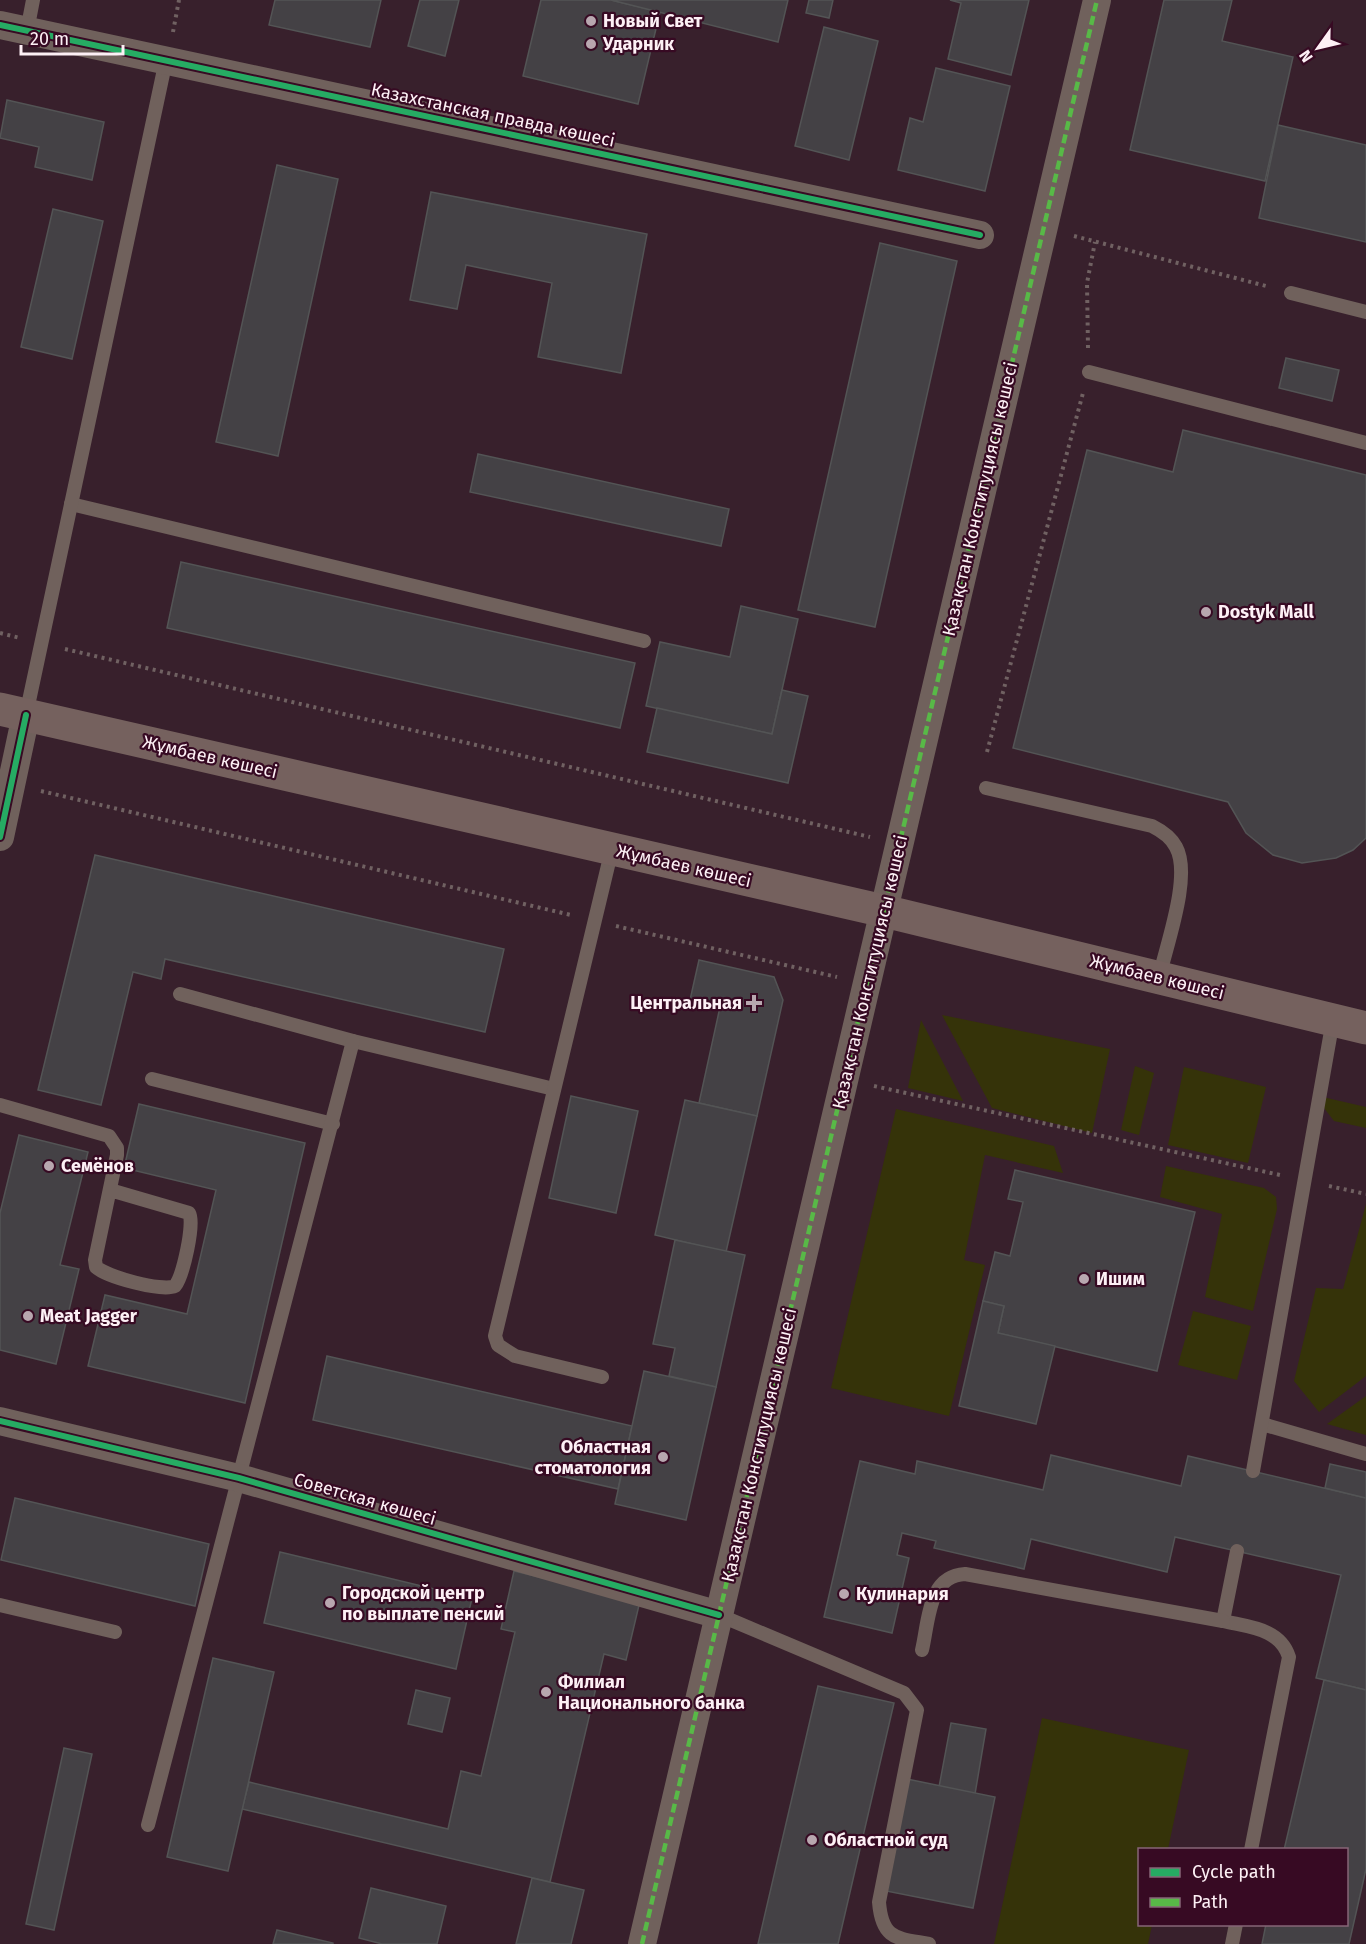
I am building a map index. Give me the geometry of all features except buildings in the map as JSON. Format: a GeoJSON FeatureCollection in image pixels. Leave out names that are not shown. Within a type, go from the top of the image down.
{"type":"FeatureCollection","features":[{"type":"Feature","properties":{"kind":"main road","name":"Жұмбаев көшесі"},"geometry":{"type":"LineString","coordinates":[[13,712],[884,911],[1366,1028]]}},
{"type":"Feature","properties":{"kind":"street","name":"Қазақстан Конституциясы көшесі"},"geometry":{"type":"LineString","coordinates":[[642,1944],[1097,0]]}},
{"type":"Feature","properties":{"kind":"street","name":"Казахстанская правда көшесі"},"geometry":{"type":"LineString","coordinates":[[13,28],[980,235]]}},
{"type":"Feature","properties":{"kind":"street"},"geometry":{"type":"LineString","coordinates":[[0,837],[11,784],[13,712]]}},
{"type":"Feature","properties":{"kind":"street","name":"Советская көшесі"},"geometry":{"type":"LineString","coordinates":[[1,1428],[239,1478],[719,1615]]}},
{"type":"Feature","properties":{"kind":"lane"},"geometry":{"type":"LineString","coordinates":[[13,28],[33,0]]}},
{"type":"Feature","properties":{"kind":"lane"},"geometry":{"type":"LineString","coordinates":[[13,712],[43,644],[166,60]]}},
{"type":"Feature","properties":{"kind":"lane"},"geometry":{"type":"LineString","coordinates":[[1291,293],[1366,312]]}},
{"type":"Feature","properties":{"kind":"lane"},"geometry":{"type":"LineString","coordinates":[[1089,372],[1366,443]]}},
{"type":"Feature","properties":{"kind":"lane"},"geometry":{"type":"LineString","coordinates":[[71,504],[644,641]]}},
{"type":"Feature","properties":{"kind":"lane"},"geometry":{"type":"LineString","coordinates":[[986,788],[1152,826],[1172,841],[1179,853],[1182,876],[1159,978]]}},
{"type":"Feature","properties":{"kind":"lane"},"geometry":{"type":"LineString","coordinates":[[602,1377],[515,1356],[498,1345],[495,1336],[612,849]]}},
{"type":"Feature","properties":{"kind":"lane"},"geometry":{"type":"LineString","coordinates":[[180,994],[353,1041],[554,1089]]}},
{"type":"Feature","properties":{"kind":"lane"},"geometry":{"type":"LineString","coordinates":[[1252,1471],[1333,1020]]}},
{"type":"Feature","properties":{"kind":"lane"},"geometry":{"type":"LineString","coordinates":[[148,1825],[353,1041]]}},
{"type":"Feature","properties":{"kind":"lane"},"geometry":{"type":"LineString","coordinates":[[152,1079],[333,1124]]}},
{"type":"Feature","properties":{"kind":"lane"},"geometry":{"type":"LineString","coordinates":[[0,1105],[109,1136],[117,1148],[94,1260],[96,1267],[109,1275],[163,1288],[175,1286],[180,1276],[191,1226],[189,1213],[110,1190]]}},
{"type":"Feature","properties":{"kind":"lane"},"geometry":{"type":"LineString","coordinates":[[1262,1424],[1366,1454]]}},
{"type":"Feature","properties":{"kind":"lane"},"geometry":{"type":"LineString","coordinates":[[1223,1621],[1237,1551]]}},
{"type":"Feature","properties":{"kind":"lane"},"geometry":{"type":"LineString","coordinates":[[922,1650],[934,1594],[939,1584],[956,1574],[1223,1621],[1278,1637],[1286,1646],[1289,1657],[1251,1848]]}},
{"type":"Feature","properties":{"kind":"lane"},"geometry":{"type":"LineString","coordinates":[[0,1605],[115,1632]]}},
{"type":"Feature","properties":{"kind":"lane"},"geometry":{"type":"LineString","coordinates":[[719,1615],[904,1693],[916,1710],[879,1902],[881,1922],[895,1938],[929,1944]]}},
{"type":"Feature","properties":{"kind":"lane"},"geometry":{"type":"LineString","coordinates":[[1232,1944],[1236,1926]]}},
{"type":"Feature","properties":{"kind":"path"},"geometry":{"type":"LineString","coordinates":[[1044,229],[1291,293]]}},
{"type":"Feature","properties":{"kind":"path"},"geometry":{"type":"LineString","coordinates":[[987,752],[1089,372],[1087,283],[1095,242]]}},
{"type":"Feature","properties":{"kind":"path"},"geometry":{"type":"LineString","coordinates":[[0,633],[900,844]]}},
{"type":"Feature","properties":{"kind":"path"},"geometry":{"type":"LineString","coordinates":[[11,784],[867,984]]}},
{"type":"Feature","properties":{"kind":"path"},"geometry":{"type":"LineString","coordinates":[[845,1080],[1366,1194]]}},
{"type":"Feature","properties":{"kind":"shaded area"},"geometry":{"type":"Polygon","coordinates":[[[942,1015],[1110,1049],[1092,1133],[992,1108],[942,1015]]]}},
{"type":"Feature","properties":{"kind":"shaded area"},"geometry":{"type":"Polygon","coordinates":[[[921,1020],[963,1101],[908,1088],[921,1020]]]}},
{"type":"Feature","properties":{"kind":"shaded area"},"geometry":{"type":"Polygon","coordinates":[[[1135,1066],[1154,1073],[1139,1135],[1121,1130],[1135,1066]]]}},
{"type":"Feature","properties":{"kind":"shaded area"},"geometry":{"type":"Polygon","coordinates":[[[1184,1067],[1266,1087],[1248,1163],[1168,1145],[1184,1067]]]}},
{"type":"Feature","properties":{"kind":"shaded area"},"geometry":{"type":"Polygon","coordinates":[[[1314,1095],[1366,1107],[1366,1128],[1334,1121],[1314,1095]]]}},
{"type":"Feature","properties":{"kind":"shaded area"},"geometry":{"type":"Polygon","coordinates":[[[896,1109],[1054,1146],[1063,1173],[985,1155],[964,1260],[985,1265],[949,1416],[831,1388],[896,1109]]]}},
{"type":"Feature","properties":{"kind":"shaded area"},"geometry":{"type":"Polygon","coordinates":[[[1166,1166],[1264,1188],[1276,1197],[1277,1209],[1253,1311],[1205,1297],[1222,1214],[1160,1197],[1166,1166]]]}},
{"type":"Feature","properties":{"kind":"shaded area"},"geometry":{"type":"Polygon","coordinates":[[[1366,1204],[1366,1376],[1319,1412],[1294,1381],[1316,1288],[1343,1289],[1366,1204]]]}},
{"type":"Feature","properties":{"kind":"shaded area"},"geometry":{"type":"Polygon","coordinates":[[[1193,1311],[1251,1326],[1237,1380],[1178,1365],[1193,1311]]]}},
{"type":"Feature","properties":{"kind":"shaded area"},"geometry":{"type":"Polygon","coordinates":[[[1366,1396],[1366,1435],[1327,1424],[1366,1396]]]}},
{"type":"Feature","properties":{"kind":"shaded area"},"geometry":{"type":"Polygon","coordinates":[[[1042,1718],[1189,1750],[1168,1848],[1138,1848],[1138,1926],[1152,1926],[1148,1944],[994,1944],[1042,1718]]]}},
{"type":"Feature","properties":{"kind":"marked path"},"geometry":{"type":"LineString","coordinates":[[642,1944],[1097,0]]}},
{"type":"Feature","properties":{"kind":"cycle path"},"geometry":{"type":"LineString","coordinates":[[0,25],[980,235]]}},
{"type":"Feature","properties":{"kind":"cycle path"},"geometry":{"type":"LineString","coordinates":[[0,837],[26,715]]}},
{"type":"Feature","properties":{"kind":"cycle path"},"geometry":{"type":"LineString","coordinates":[[0,1421],[239,1478],[719,1615]]}},
{"type":"Feature","properties":{"kind":"place","name":"Новый Свет"},"geometry":{"type":"Point","coordinates":[591,21]}},
{"type":"Feature","properties":{"kind":"place","name":"Ударник"},"geometry":{"type":"Point","coordinates":[591,44]}},
{"type":"Feature","properties":{"kind":"place","name":"Dostyk Mall"},"geometry":{"type":"Point","coordinates":[1206,612]}},
{"type":"Feature","properties":{"kind":"place","name":"Центральная"},"geometry":{"type":"Point","coordinates":[754,1003]}},
{"type":"Feature","properties":{"kind":"place","name":"Семёнов"},"geometry":{"type":"Point","coordinates":[49,1166]}},
{"type":"Feature","properties":{"kind":"place","name":"Ишим"},"geometry":{"type":"Point","coordinates":[1084,1279]}},
{"type":"Feature","properties":{"kind":"place","name":"Meat Jagger"},"geometry":{"type":"Point","coordinates":[28,1316]}},
{"type":"Feature","properties":{"kind":"place","name":"Областная стоматология"},"geometry":{"type":"Point","coordinates":[663,1457]}},
{"type":"Feature","properties":{"kind":"place","name":"Кулинария"},"geometry":{"type":"Point","coordinates":[844,1594]}},
{"type":"Feature","properties":{"kind":"place","name":"Городской центр по выплате пенсий"},"geometry":{"type":"Point","coordinates":[330,1603]}},
{"type":"Feature","properties":{"kind":"place","name":"Филиал Национального банка"},"geometry":{"type":"Point","coordinates":[546,1692]}},
{"type":"Feature","properties":{"kind":"place","name":"Областной суд"},"geometry":{"type":"Point","coordinates":[812,1840]}}]}
